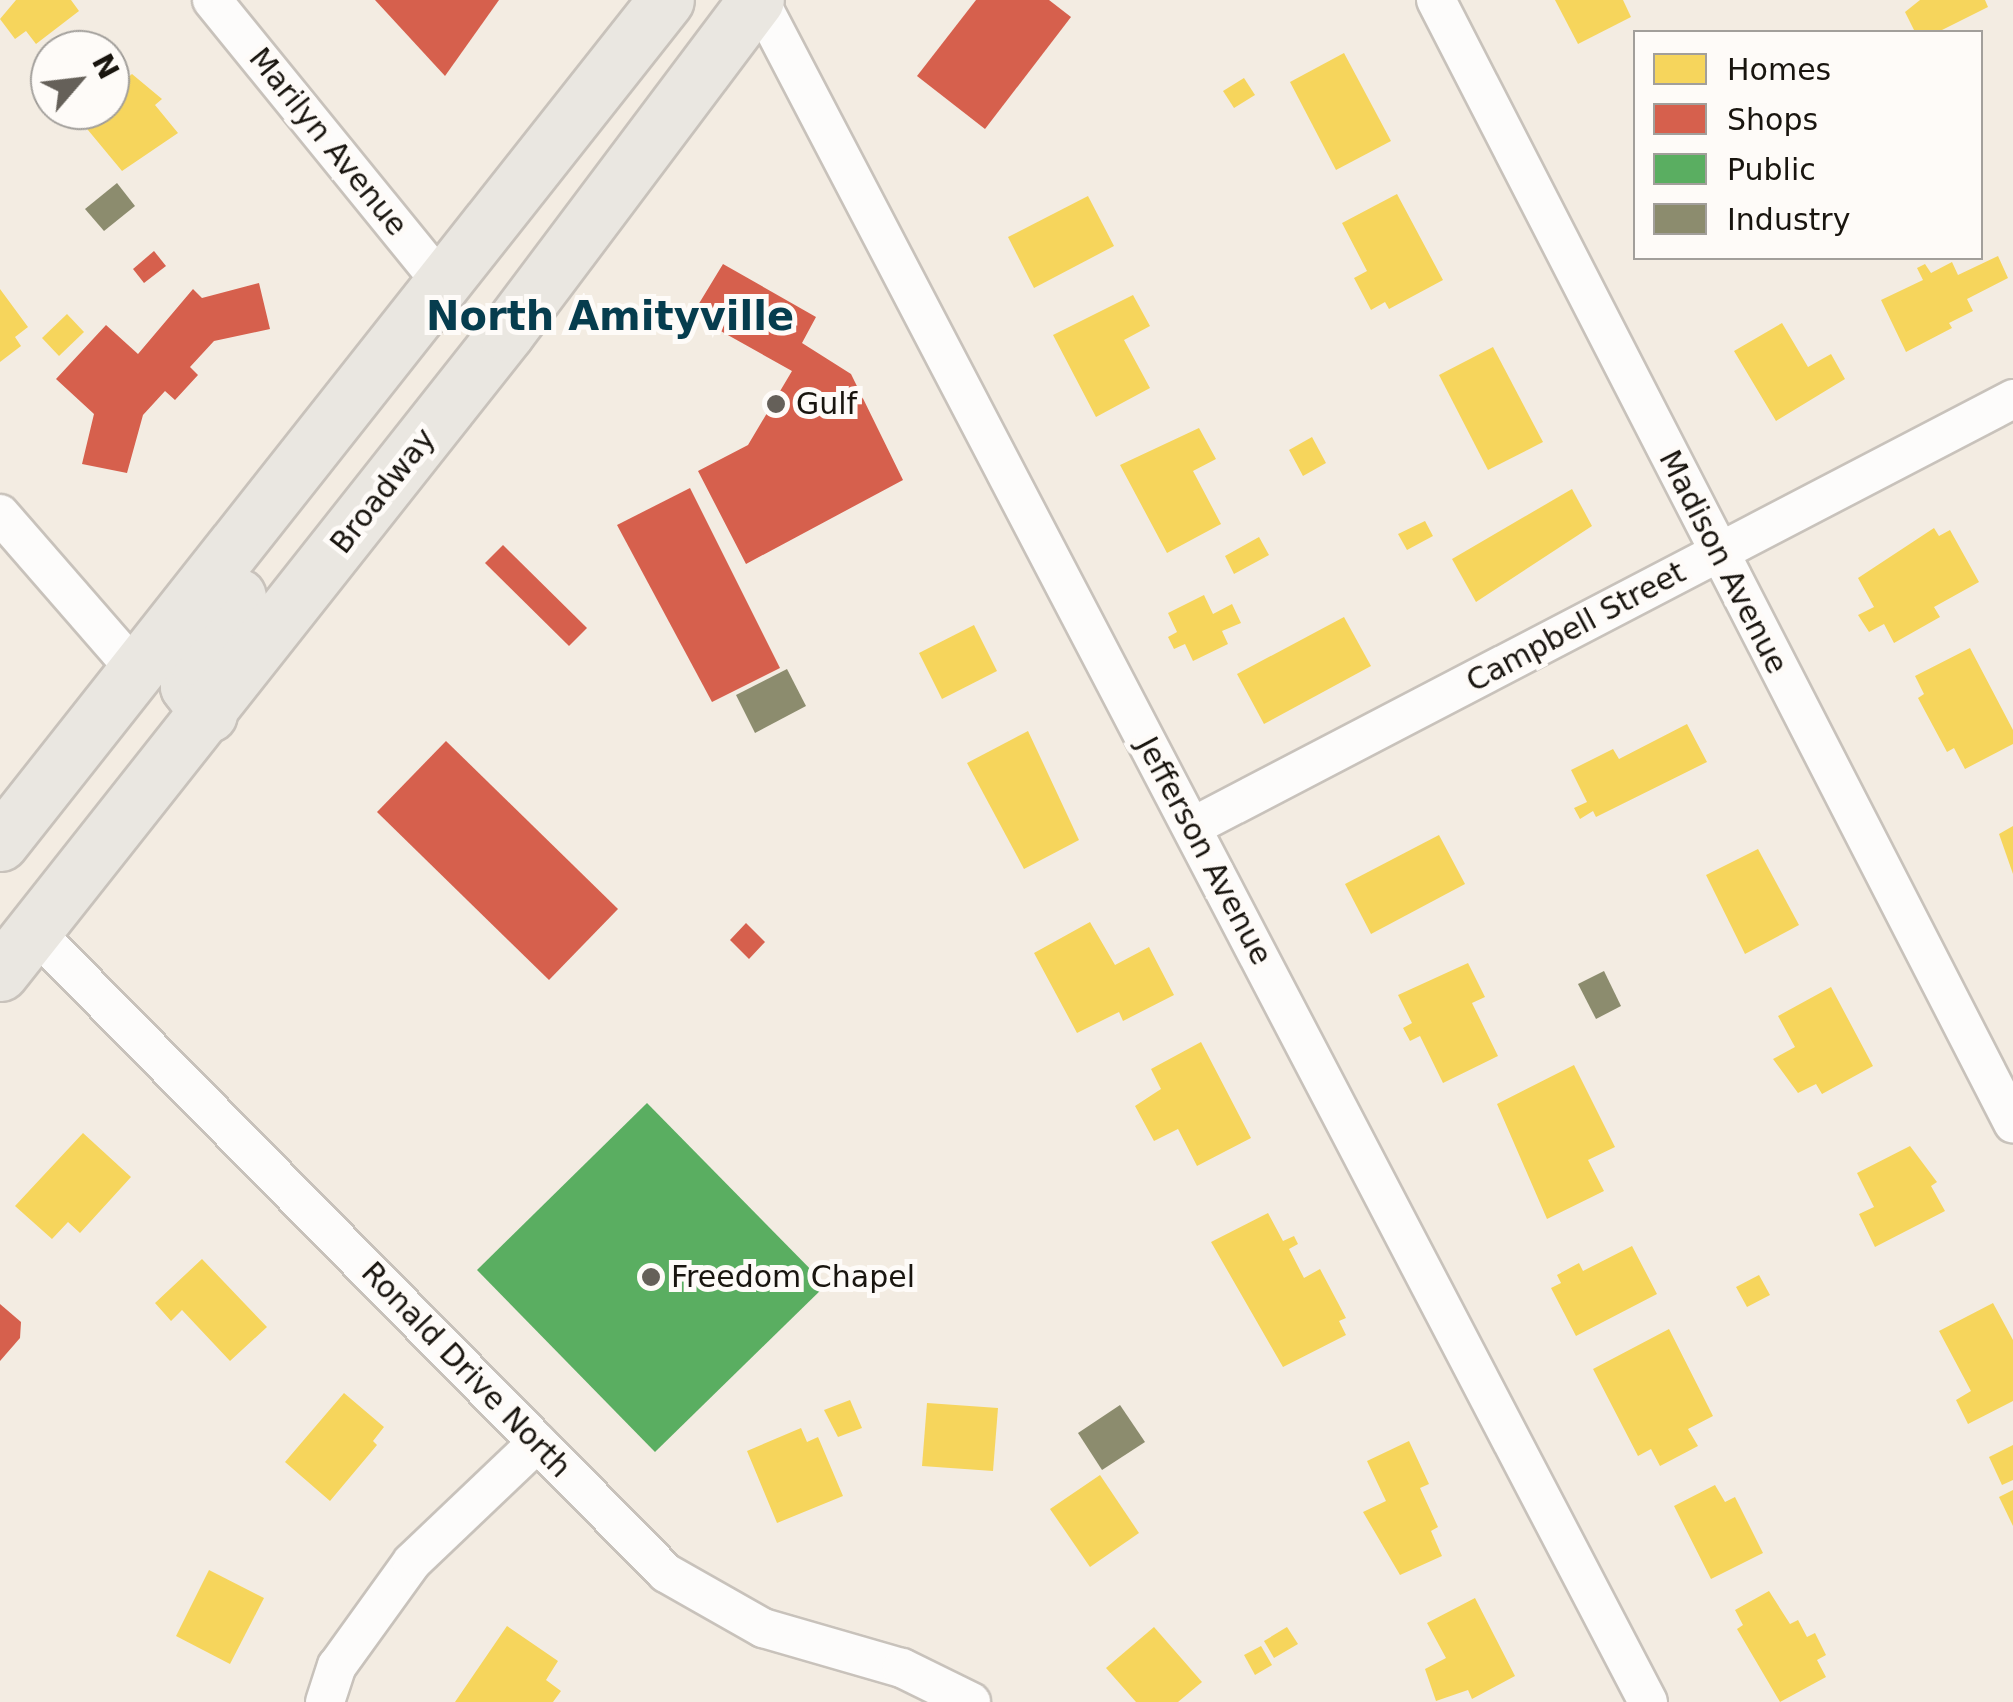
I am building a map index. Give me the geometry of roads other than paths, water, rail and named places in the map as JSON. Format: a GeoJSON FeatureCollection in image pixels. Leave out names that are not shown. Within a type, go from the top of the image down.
{"type":"FeatureCollection","features":[{"type":"Feature","properties":{"kind":"main road"},"geometry":{"type":"LineString","coordinates":[[0,843],[134,668],[666,0]]}},
{"type":"Feature","properties":{"kind":"main road","name":"Broadway"},"geometry":{"type":"LineString","coordinates":[[0,973],[209,714],[758,0]]}},
{"type":"Feature","properties":{"kind":"main road"},"geometry":{"type":"LineString","coordinates":[[209,714],[188,686],[200,643],[326,486],[342,454],[336,418]]}},
{"type":"Feature","properties":{"kind":"main road"},"geometry":{"type":"LineString","coordinates":[[33,930],[24,911],[25,893],[144,741],[148,712],[134,668]]}},
{"type":"Feature","properties":{"kind":"street","name":"Marilyn Avenue"},"geometry":{"type":"LineString","coordinates":[[212,0],[443,284]]}},
{"type":"Feature","properties":{"kind":"street","name":"Jefferson Avenue"},"geometry":{"type":"LineString","coordinates":[[758,0],[1648,1702]]}},
{"type":"Feature","properties":{"kind":"street","name":"Madison Avenue"},"geometry":{"type":"LineString","coordinates":[[1436,0],[2013,1123]]}},
{"type":"Feature","properties":{"kind":"street","name":"Campbell Street"},"geometry":{"type":"LineString","coordinates":[[1192,828],[2013,398]]}},
{"type":"Feature","properties":{"kind":"street"},"geometry":{"type":"LineString","coordinates":[[0,514],[134,668]]}},
{"type":"Feature","properties":{"kind":"street","name":"Ronald Drive North"},"geometry":{"type":"LineString","coordinates":[[33,930],[666,1573],[764,1628],[902,1668],[971,1702]]}},
{"type":"Feature","properties":{"kind":"street"},"geometry":{"type":"LineString","coordinates":[[325,1702],[336,1666],[412,1562],[538,1443]]}},
{"type":"Feature","properties":{"kind":"place","name":"Gulf"},"geometry":{"type":"Point","coordinates":[776,404]}},
{"type":"Feature","properties":{"kind":"place","name":"Freedom Chapel"},"geometry":{"type":"Point","coordinates":[651,1277]}},
{"type":"Feature","properties":{"kind":"district","name":"North Amityville"},"geometry":{"type":"Point","coordinates":[610,316]}}]}
